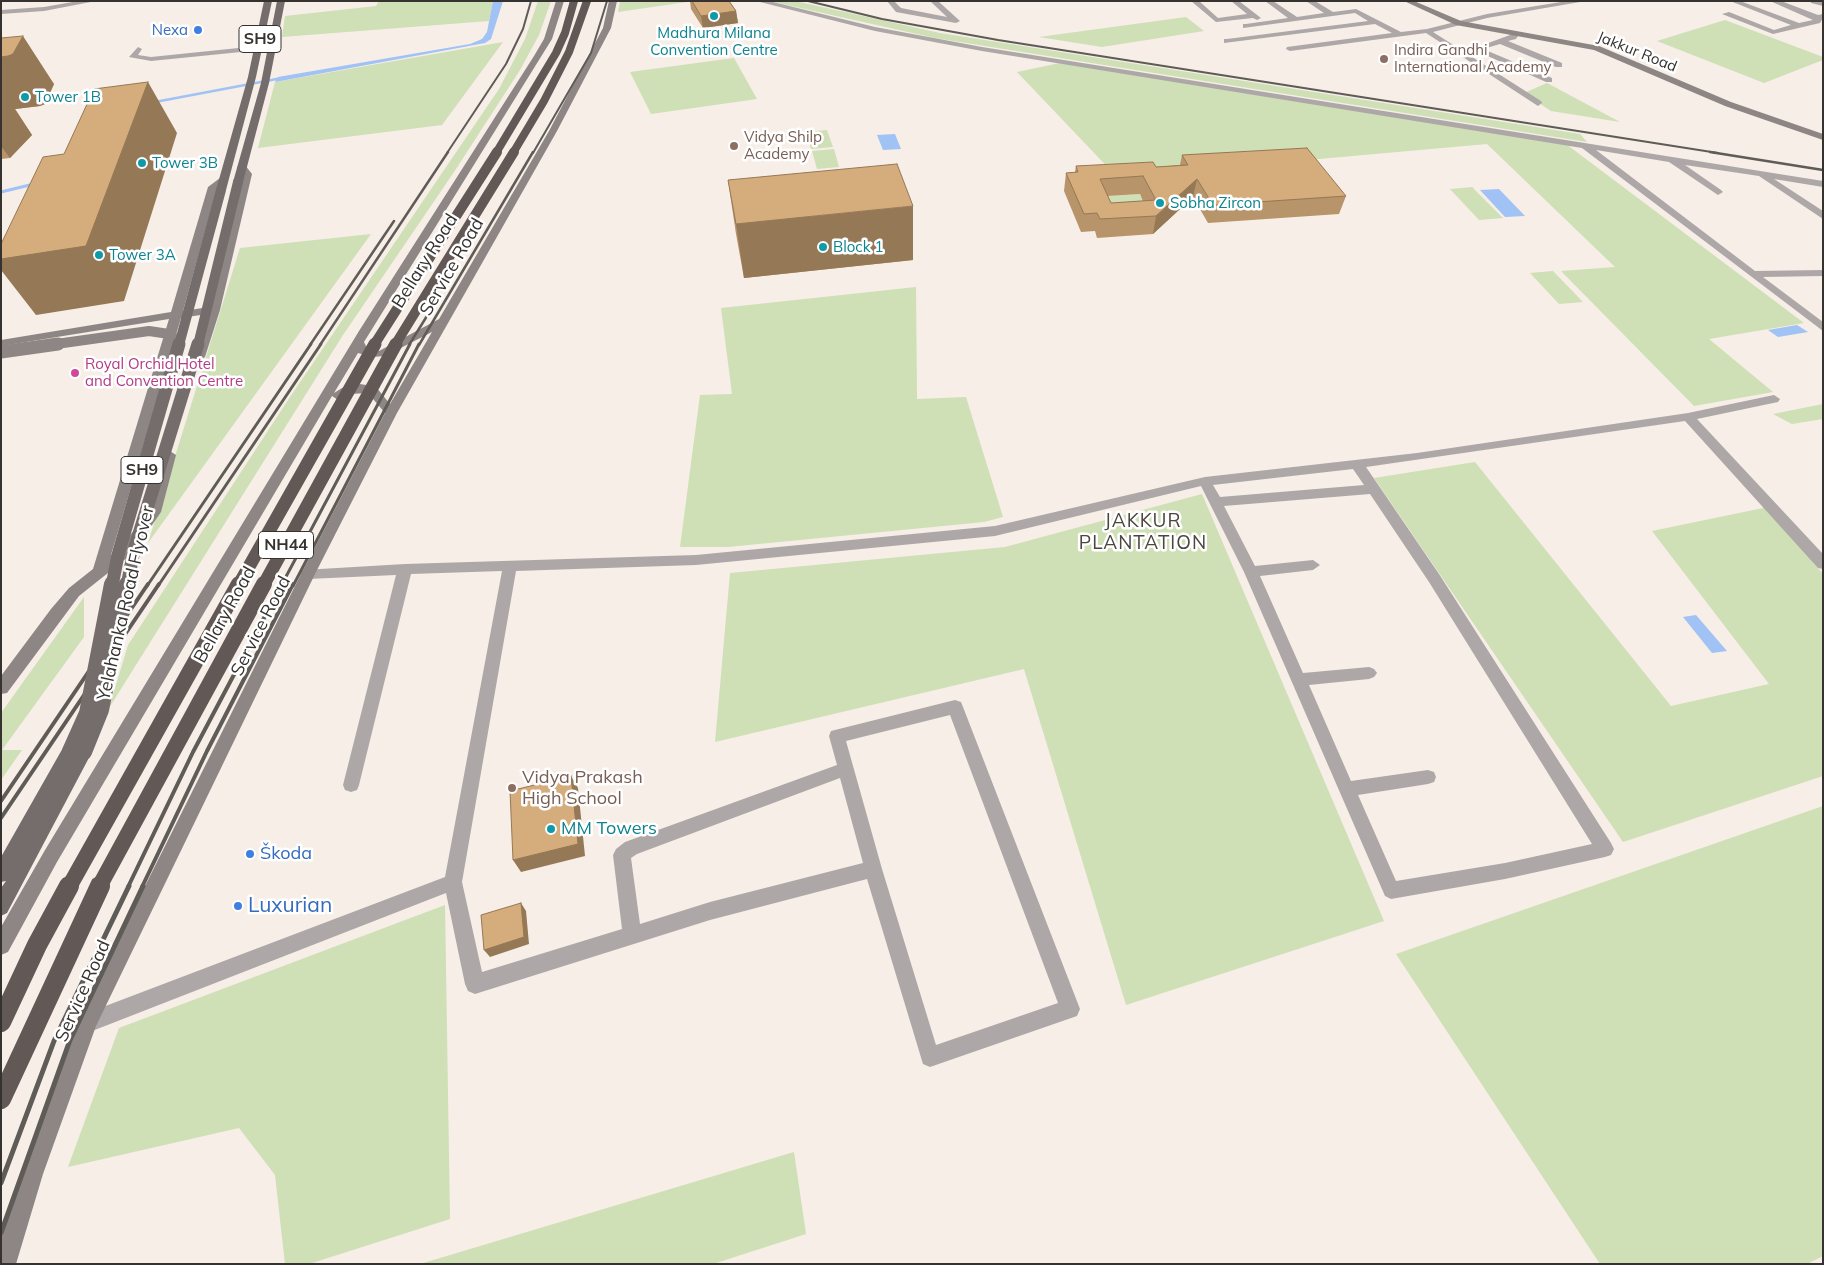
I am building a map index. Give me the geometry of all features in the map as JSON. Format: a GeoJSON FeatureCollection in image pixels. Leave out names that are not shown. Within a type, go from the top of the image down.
{"type":"FeatureCollection","features":[{"type":"Feature","properties":{"kind":"highway","name":"Bellary Road"},"geometry":{"type":"LineString","coordinates":[[1,1022],[38,945],[96,837],[370,350],[476,188],[556,53],[565,33],[574,1]]}},
{"type":"Feature","properties":{"kind":"highway","name":"Bellary Road"},"geometry":{"type":"LineString","coordinates":[[1,1100],[22,1049],[92,902],[218,666],[400,336],[481,207],[544,101],[570,52],[587,1]]}},
{"type":"Feature","properties":{"kind":"main road","name":"SH9"},"geometry":{"type":"LineString","coordinates":[[222,184],[246,97],[268,1]]}},
{"type":"Feature","properties":{"kind":"main road","name":"SH9"},"geometry":{"type":"LineString","coordinates":[[242,167],[266,78],[281,1]]}},
{"type":"Feature","properties":{"kind":"main road"},"geometry":{"type":"LineString","coordinates":[[1,946],[51,856],[365,330],[538,56],[548,39],[560,1]]}},
{"type":"Feature","properties":{"kind":"main road","name":"Service Road"},"geometry":{"type":"LineString","coordinates":[[5,1264],[32,1174],[87,1024],[177,835],[391,413],[546,143],[588,65],[607,28],[614,1]]}},
{"type":"Feature","properties":{"kind":"main road","name":"Jakkur Road"},"geometry":{"type":"LineString","coordinates":[[1408,1],[1459,23],[1596,48],[1728,104],[1823,137]]}},
{"type":"Feature","properties":{"kind":"main road"},"geometry":{"type":"LineString","coordinates":[[254,64],[269,62]]}},
{"type":"Feature","properties":{"kind":"main road"},"geometry":{"type":"LineString","coordinates":[[246,97],[261,96]]}},
{"type":"Feature","properties":{"kind":"main road"},"geometry":{"type":"LineString","coordinates":[[1,688],[56,613],[74,592],[128,549],[154,512],[214,310],[247,174],[242,167]]}},
{"type":"Feature","properties":{"kind":"main road","name":"Yelahanka Road Flyover"},"geometry":{"type":"LineString","coordinates":[[1,874],[101,710],[134,550],[206,319],[242,167]]}},
{"type":"Feature","properties":{"kind":"main road"},"geometry":{"type":"LineString","coordinates":[[100,572],[213,188],[222,184]]}},
{"type":"Feature","properties":{"kind":"main road","name":"Yelahanka Road Flyover"},"geometry":{"type":"LineString","coordinates":[[1,907],[77,751],[87,713],[118,555],[222,184]]}},
{"type":"Feature","properties":{"kind":"main road"},"geometry":{"type":"LineString","coordinates":[[1,343],[214,310]]}},
{"type":"Feature","properties":{"kind":"main road"},"geometry":{"type":"LineString","coordinates":[[365,330],[362,344],[363,352],[381,354],[442,322]]}},
{"type":"Feature","properties":{"kind":"main road"},"geometry":{"type":"LineString","coordinates":[[1,352],[149,331],[169,334],[179,342]]}},
{"type":"Feature","properties":{"kind":"main road"},"geometry":{"type":"LineString","coordinates":[[317,413],[341,394],[360,388],[372,390],[391,413]]}},
{"type":"Feature","properties":{"kind":"street"},"geometry":{"type":"LineString","coordinates":[[1,12],[33,10],[93,1]]}},
{"type":"Feature","properties":{"kind":"street"},"geometry":{"type":"LineString","coordinates":[[759,1],[875,29],[982,50],[1823,184]]}},
{"type":"Feature","properties":{"kind":"street"},"geometry":{"type":"LineString","coordinates":[[890,1],[899,10],[956,21],[933,1]]}},
{"type":"Feature","properties":{"kind":"street"},"geometry":{"type":"LineString","coordinates":[[1194,1],[1216,20],[1253,16]]}},
{"type":"Feature","properties":{"kind":"street"},"geometry":{"type":"LineString","coordinates":[[1234,1],[1264,24]]}},
{"type":"Feature","properties":{"kind":"street"},"geometry":{"type":"LineString","coordinates":[[1268,1],[1295,19]]}},
{"type":"Feature","properties":{"kind":"street"},"geometry":{"type":"LineString","coordinates":[[1309,1],[1331,14]]}},
{"type":"Feature","properties":{"kind":"street"},"geometry":{"type":"LineString","coordinates":[[1733,1],[1797,25]]}},
{"type":"Feature","properties":{"kind":"street"},"geometry":{"type":"LineString","coordinates":[[1726,14],[1773,32],[1817,21],[1820,16],[1773,1]]}},
{"type":"Feature","properties":{"kind":"street"},"geometry":{"type":"LineString","coordinates":[[1814,1],[1823,4]]}},
{"type":"Feature","properties":{"kind":"street"},"geometry":{"type":"LineString","coordinates":[[1290,49],[1427,31],[1487,16],[1576,2]]}},
{"type":"Feature","properties":{"kind":"street"},"geometry":{"type":"LineString","coordinates":[[1246,26],[1356,11],[1401,35]]}},
{"type":"Feature","properties":{"kind":"street"},"geometry":{"type":"LineString","coordinates":[[1228,41],[1376,22]]}},
{"type":"Feature","properties":{"kind":"street"},"geometry":{"type":"LineString","coordinates":[[1427,31],[1538,103]]}},
{"type":"Feature","properties":{"kind":"street"},"geometry":{"type":"LineString","coordinates":[[1516,33],[1513,37],[1476,49],[1550,80]]}},
{"type":"Feature","properties":{"kind":"street"},"geometry":{"type":"LineString","coordinates":[[1500,41],[1559,65]]}},
{"type":"Feature","properties":{"kind":"street"},"geometry":{"type":"LineString","coordinates":[[138,49],[133,57],[151,59],[258,48]]}},
{"type":"Feature","properties":{"kind":"street"},"geometry":{"type":"LineString","coordinates":[[1584,145],[1823,328]]}},
{"type":"Feature","properties":{"kind":"street"},"geometry":{"type":"LineString","coordinates":[[1668,158],[1718,192]]}},
{"type":"Feature","properties":{"kind":"street"},"geometry":{"type":"LineString","coordinates":[[1758,173],[1823,216]]}},
{"type":"Feature","properties":{"kind":"street"},"geometry":{"type":"LineString","coordinates":[[1753,274],[1823,273]]}},
{"type":"Feature","properties":{"kind":"street"},"geometry":{"type":"LineString","coordinates":[[308,574],[696,560],[995,531],[1205,481],[1356,464],[1688,417],[1774,399]]}},
{"type":"Feature","properties":{"kind":"street"},"geometry":{"type":"LineString","coordinates":[[1688,417],[1772,506],[1823,564]]}},
{"type":"Feature","properties":{"kind":"street"},"geometry":{"type":"LineString","coordinates":[[1205,481],[1251,572],[1391,890],[1505,871],[1605,849],[1434,578],[1356,464]]}},
{"type":"Feature","properties":{"kind":"street"},"geometry":{"type":"LineString","coordinates":[[1216,502],[1373,489]]}},
{"type":"Feature","properties":{"kind":"street"},"geometry":{"type":"LineString","coordinates":[[1251,572],[1312,565]]}},
{"type":"Feature","properties":{"kind":"street"},"geometry":{"type":"LineString","coordinates":[[510,566],[453,882],[475,984],[710,911],[873,868]]}},
{"type":"Feature","properties":{"kind":"street"},"geometry":{"type":"LineString","coordinates":[[350,785],[405,569]]}},
{"type":"Feature","properties":{"kind":"street"},"geometry":{"type":"LineString","coordinates":[[1299,680],[1369,673]]}},
{"type":"Feature","properties":{"kind":"street"},"geometry":{"type":"LineString","coordinates":[[955,707],[1070,1009],[930,1056],[873,868],[837,736],[955,707]]}},
{"type":"Feature","properties":{"kind":"street"},"geometry":{"type":"LineString","coordinates":[[632,935],[622,856],[632,848],[697,822],[846,769]]}},
{"type":"Feature","properties":{"kind":"street"},"geometry":{"type":"LineString","coordinates":[[1346,789],[1428,777]]}},
{"type":"Feature","properties":{"kind":"street"},"geometry":{"type":"LineString","coordinates":[[87,1024],[453,882]]}},
{"type":"Feature","properties":{"kind":"green space"},"geometry":{"type":"Polygon","coordinates":[[[379,1],[493,1],[489,21],[282,37],[285,16],[376,6],[379,1]]]}},
{"type":"Feature","properties":{"kind":"green space"},"geometry":{"type":"Polygon","coordinates":[[[538,1],[551,1],[539,35],[520,70],[454,172],[343,335],[109,708],[128,645],[290,397],[499,89],[525,39],[538,1]]]}},
{"type":"Feature","properties":{"kind":"green space"},"geometry":{"type":"Polygon","coordinates":[[[620,1],[694,1],[618,12],[620,1]]]}},
{"type":"Feature","properties":{"kind":"green space"},"geometry":{"type":"Polygon","coordinates":[[[769,1],[795,1],[940,33],[1580,134],[1587,142],[935,38],[769,1]]]}},
{"type":"Feature","properties":{"kind":"green space"},"geometry":{"type":"Polygon","coordinates":[[[1186,17],[1204,31],[1102,47],[1039,37],[1186,17]]]}},
{"type":"Feature","properties":{"kind":"green space"},"geometry":{"type":"Polygon","coordinates":[[[1725,20],[1823,57],[1823,60],[1764,83],[1657,41],[1725,20]]]}},
{"type":"Feature","properties":{"kind":"green space"},"geometry":{"type":"Polygon","coordinates":[[[503,42],[442,125],[258,148],[275,82],[503,42]]]}},
{"type":"Feature","properties":{"kind":"green space"},"geometry":{"type":"Polygon","coordinates":[[[734,58],[757,99],[651,114],[630,72],[734,58]]]}},
{"type":"Feature","properties":{"kind":"green space"},"geometry":{"type":"Polygon","coordinates":[[[1060,63],[1566,144],[1804,323],[1709,339],[1773,392],[1694,406],[1561,271],[1615,267],[1487,144],[1117,177],[1017,72],[1060,63]]]}},
{"type":"Feature","properties":{"kind":"green space"},"geometry":{"type":"Polygon","coordinates":[[[1547,83],[1620,122],[1551,111],[1524,93],[1547,83]]]}},
{"type":"Feature","properties":{"kind":"green space"},"geometry":{"type":"Polygon","coordinates":[[[827,130],[833,147],[811,149],[806,132],[827,130]]]}},
{"type":"Feature","properties":{"kind":"green space"},"geometry":{"type":"Polygon","coordinates":[[[834,149],[839,167],[817,169],[812,151],[834,149]]]}},
{"type":"Feature","properties":{"kind":"green space"},"geometry":{"type":"Polygon","coordinates":[[[1473,187],[1503,218],[1479,220],[1450,189],[1473,187]]]}},
{"type":"Feature","properties":{"kind":"green space"},"geometry":{"type":"Polygon","coordinates":[[[1140,194],[1152,218],[1108,221],[1097,197],[1140,194]]]}},
{"type":"Feature","properties":{"kind":"green space"},"geometry":{"type":"Polygon","coordinates":[[[371,234],[148,543],[240,248],[371,234]]]}},
{"type":"Feature","properties":{"kind":"green space"},"geometry":{"type":"Polygon","coordinates":[[[1553,271],[1583,302],[1559,304],[1530,273],[1553,271]]]}},
{"type":"Feature","properties":{"kind":"green space"},"geometry":{"type":"Polygon","coordinates":[[[916,287],[917,399],[966,397],[1003,517],[984,522],[728,547],[680,547],[700,395],[732,394],[721,308],[916,287]]]}},
{"type":"Feature","properties":{"kind":"green space"},"geometry":{"type":"Polygon","coordinates":[[[1823,404],[1823,419],[1792,424],[1773,414],[1823,404]]]}},
{"type":"Feature","properties":{"kind":"green space"},"geometry":{"type":"Polygon","coordinates":[[[1475,462],[1671,706],[1769,684],[1652,531],[1768,507],[1823,574],[1823,776],[1623,842],[1374,478],[1475,462]]]}},
{"type":"Feature","properties":{"kind":"green space"},"geometry":{"type":"Polygon","coordinates":[[[1202,494],[1384,921],[1126,1005],[1024,669],[715,742],[730,573],[1005,547],[1202,494]]]}},
{"type":"Feature","properties":{"kind":"green space"},"geometry":{"type":"Polygon","coordinates":[[[84,597],[84,637],[2,750],[22,750],[1,780],[1,713],[84,597]]]}},
{"type":"Feature","properties":{"kind":"green space"},"geometry":{"type":"Polygon","coordinates":[[[1823,806],[1823,1256],[1807,1264],[1600,1264],[1396,954],[1823,806]]]}},
{"type":"Feature","properties":{"kind":"green space"},"geometry":{"type":"Polygon","coordinates":[[[445,905],[450,1219],[309,1264],[285,1264],[275,1175],[239,1128],[68,1167],[119,1028],[445,905]]]}},
{"type":"Feature","properties":{"kind":"green space"},"geometry":{"type":"Polygon","coordinates":[[[794,1152],[806,1234],[713,1264],[420,1264],[794,1152]]]}},
{"type":"Feature","properties":{"kind":"water"},"geometry":{"type":"Polygon","coordinates":[[[493,1],[503,1],[491,39],[485,43],[275,82],[278,77],[470,44],[482,39],[487,32],[493,1]]]}},
{"type":"Feature","properties":{"kind":"water"},"geometry":{"type":"Polygon","coordinates":[[[895,134],[901,149],[883,150],[877,135],[895,134]]]}},
{"type":"Feature","properties":{"kind":"water"},"geometry":{"type":"Polygon","coordinates":[[[1499,189],[1525,216],[1505,217],[1480,190],[1499,189]]]}},
{"type":"Feature","properties":{"kind":"water"},"geometry":{"type":"Polygon","coordinates":[[[1797,325],[1808,332],[1778,337],[1768,330],[1797,325]]]}},
{"type":"Feature","properties":{"kind":"water"},"geometry":{"type":"Polygon","coordinates":[[[1696,615],[1727,651],[1712,653],[1683,617],[1696,615]]]}},
{"type":"Feature","properties":{"kind":"building"},"geometry":{"type":"Polygon","coordinates":[[[692,1],[729,1],[736,11],[701,16],[692,1]]]}},
{"type":"Feature","properties":{"kind":"building"},"geometry":{"type":"Polygon","coordinates":[[[23,36],[13,54],[1,57],[1,38],[23,36]]]}},
{"type":"Feature","properties":{"kind":"building"},"geometry":{"type":"Polygon","coordinates":[[[148,82],[86,246],[1,259],[1,244],[43,157],[64,154],[94,89],[148,82]]]}},
{"type":"Feature","properties":{"kind":"building"},"geometry":{"type":"Polygon","coordinates":[[[1307,148],[1346,196],[1213,205],[1197,179],[1156,216],[1100,219],[1097,213],[1084,214],[1066,173],[1078,172],[1076,166],[1153,162],[1156,167],[1188,165],[1182,155],[1307,148]],[[1143,176],[1100,179],[1111,203],[1156,200],[1143,176]]]}},
{"type":"Feature","properties":{"kind":"building"},"geometry":{"type":"Polygon","coordinates":[[[897,164],[913,206],[736,224],[728,180],[897,164]]]}},
{"type":"Feature","properties":{"kind":"building","name":"MM Towers"},"geometry":{"type":"Polygon","coordinates":[[[571,776],[578,844],[513,860],[510,791],[571,776]]]}},
{"type":"Feature","properties":{"kind":"building"},"geometry":{"type":"Polygon","coordinates":[[[521,903],[524,937],[484,950],[481,915],[521,903]]]}},
{"type":"Feature","properties":{"kind":"waterway"},"geometry":{"type":"LineString","coordinates":[[155,102],[282,78]]}},
{"type":"Feature","properties":{"kind":"waterway"},"geometry":{"type":"LineString","coordinates":[[1,192],[34,184]]}},
{"type":"Feature","properties":{"kind":"railway"},"geometry":{"type":"LineString","coordinates":[[447,153],[506,64],[523,29],[531,1]]}},
{"type":"Feature","properties":{"kind":"railway"},"geometry":{"type":"LineString","coordinates":[[533,153],[591,53],[607,1]]}},
{"type":"Feature","properties":{"kind":"railway"},"geometry":{"type":"LineString","coordinates":[[808,1],[882,19],[998,40],[1718,153]]}},
{"type":"Feature","properties":{"kind":"railway"},"geometry":{"type":"LineString","coordinates":[[320,345],[448,152]]}},
{"type":"Feature","properties":{"kind":"railway"},"geometry":{"type":"LineString","coordinates":[[419,345],[533,152]]}},
{"type":"Feature","properties":{"kind":"railway"},"geometry":{"type":"LineString","coordinates":[[1710,152],[1823,170]]}},
{"type":"Feature","properties":{"kind":"railway"},"geometry":{"type":"LineString","coordinates":[[310,345],[394,221]]}},
{"type":"Feature","properties":{"kind":"railway"},"geometry":{"type":"LineString","coordinates":[[409,345],[435,303]]}},
{"type":"Feature","properties":{"kind":"railway"},"geometry":{"type":"LineString","coordinates":[[147,586],[311,344]]}},
{"type":"Feature","properties":{"kind":"railway"},"geometry":{"type":"LineString","coordinates":[[158,586],[321,344]]}},
{"type":"Feature","properties":{"kind":"railway"},"geometry":{"type":"LineString","coordinates":[[281,586],[410,344]]}},
{"type":"Feature","properties":{"kind":"railway"},"geometry":{"type":"LineString","coordinates":[[293,586],[419,344]]}},
{"type":"Feature","properties":{"kind":"railway"},"geometry":{"type":"LineString","coordinates":[[1,801],[148,584]]}},
{"type":"Feature","properties":{"kind":"railway"},"geometry":{"type":"LineString","coordinates":[[1,818],[159,584]]}},
{"type":"Feature","properties":{"kind":"railway"},"geometry":{"type":"LineString","coordinates":[[128,887],[193,752],[282,584]]}},
{"type":"Feature","properties":{"kind":"railway"},"geometry":{"type":"LineString","coordinates":[[142,887],[207,751],[293,584]]}},
{"type":"Feature","properties":{"kind":"railway"},"geometry":{"type":"LineString","coordinates":[[1,1183],[54,1041],[129,886]]}},
{"type":"Feature","properties":{"kind":"railway"},"geometry":{"type":"LineString","coordinates":[[1,1233],[70,1040],[143,886]]}},
{"type":"Feature","properties":{"kind":"place","name":"Madhura Milana Convention Centre"},"geometry":{"type":"Point","coordinates":[714,16]}},
{"type":"Feature","properties":{"kind":"place","name":"Nexa"},"geometry":{"type":"Point","coordinates":[198,30]}},
{"type":"Feature","properties":{"kind":"place","name":"Indira Gandhi International Academy"},"geometry":{"type":"Point","coordinates":[1384,59]}},
{"type":"Feature","properties":{"kind":"place","name":"Tower 1B"},"geometry":{"type":"Point","coordinates":[25,97]}},
{"type":"Feature","properties":{"kind":"place","name":"Vidya Shilp Academy"},"geometry":{"type":"Point","coordinates":[734,146]}},
{"type":"Feature","properties":{"kind":"place","name":"Tower 3B"},"geometry":{"type":"Point","coordinates":[142,163]}},
{"type":"Feature","properties":{"kind":"place","name":"Sobha Zircon"},"geometry":{"type":"Point","coordinates":[1160,203]}},
{"type":"Feature","properties":{"kind":"place","name":"Block 1"},"geometry":{"type":"Point","coordinates":[823,247]}},
{"type":"Feature","properties":{"kind":"place","name":"Tower 3A"},"geometry":{"type":"Point","coordinates":[99,255]}},
{"type":"Feature","properties":{"kind":"place","name":"Royal Orchid Hotel and Convention Centre"},"geometry":{"type":"Point","coordinates":[75,373]}},
{"type":"Feature","properties":{"kind":"place","name":"Vidya Prakash High School"},"geometry":{"type":"Point","coordinates":[512,788]}},
{"type":"Feature","properties":{"kind":"place","name":"MM Towers"},"geometry":{"type":"Point","coordinates":[551,829]}},
{"type":"Feature","properties":{"kind":"place","name":"Škoda"},"geometry":{"type":"Point","coordinates":[250,854]}},
{"type":"Feature","properties":{"kind":"place","name":"Luxurian"},"geometry":{"type":"Point","coordinates":[238,906]}},
{"type":"Feature","properties":{"kind":"district","name":"JAKKUR PLANTATION"},"geometry":{"type":"Point","coordinates":[1143,532]}}]}
